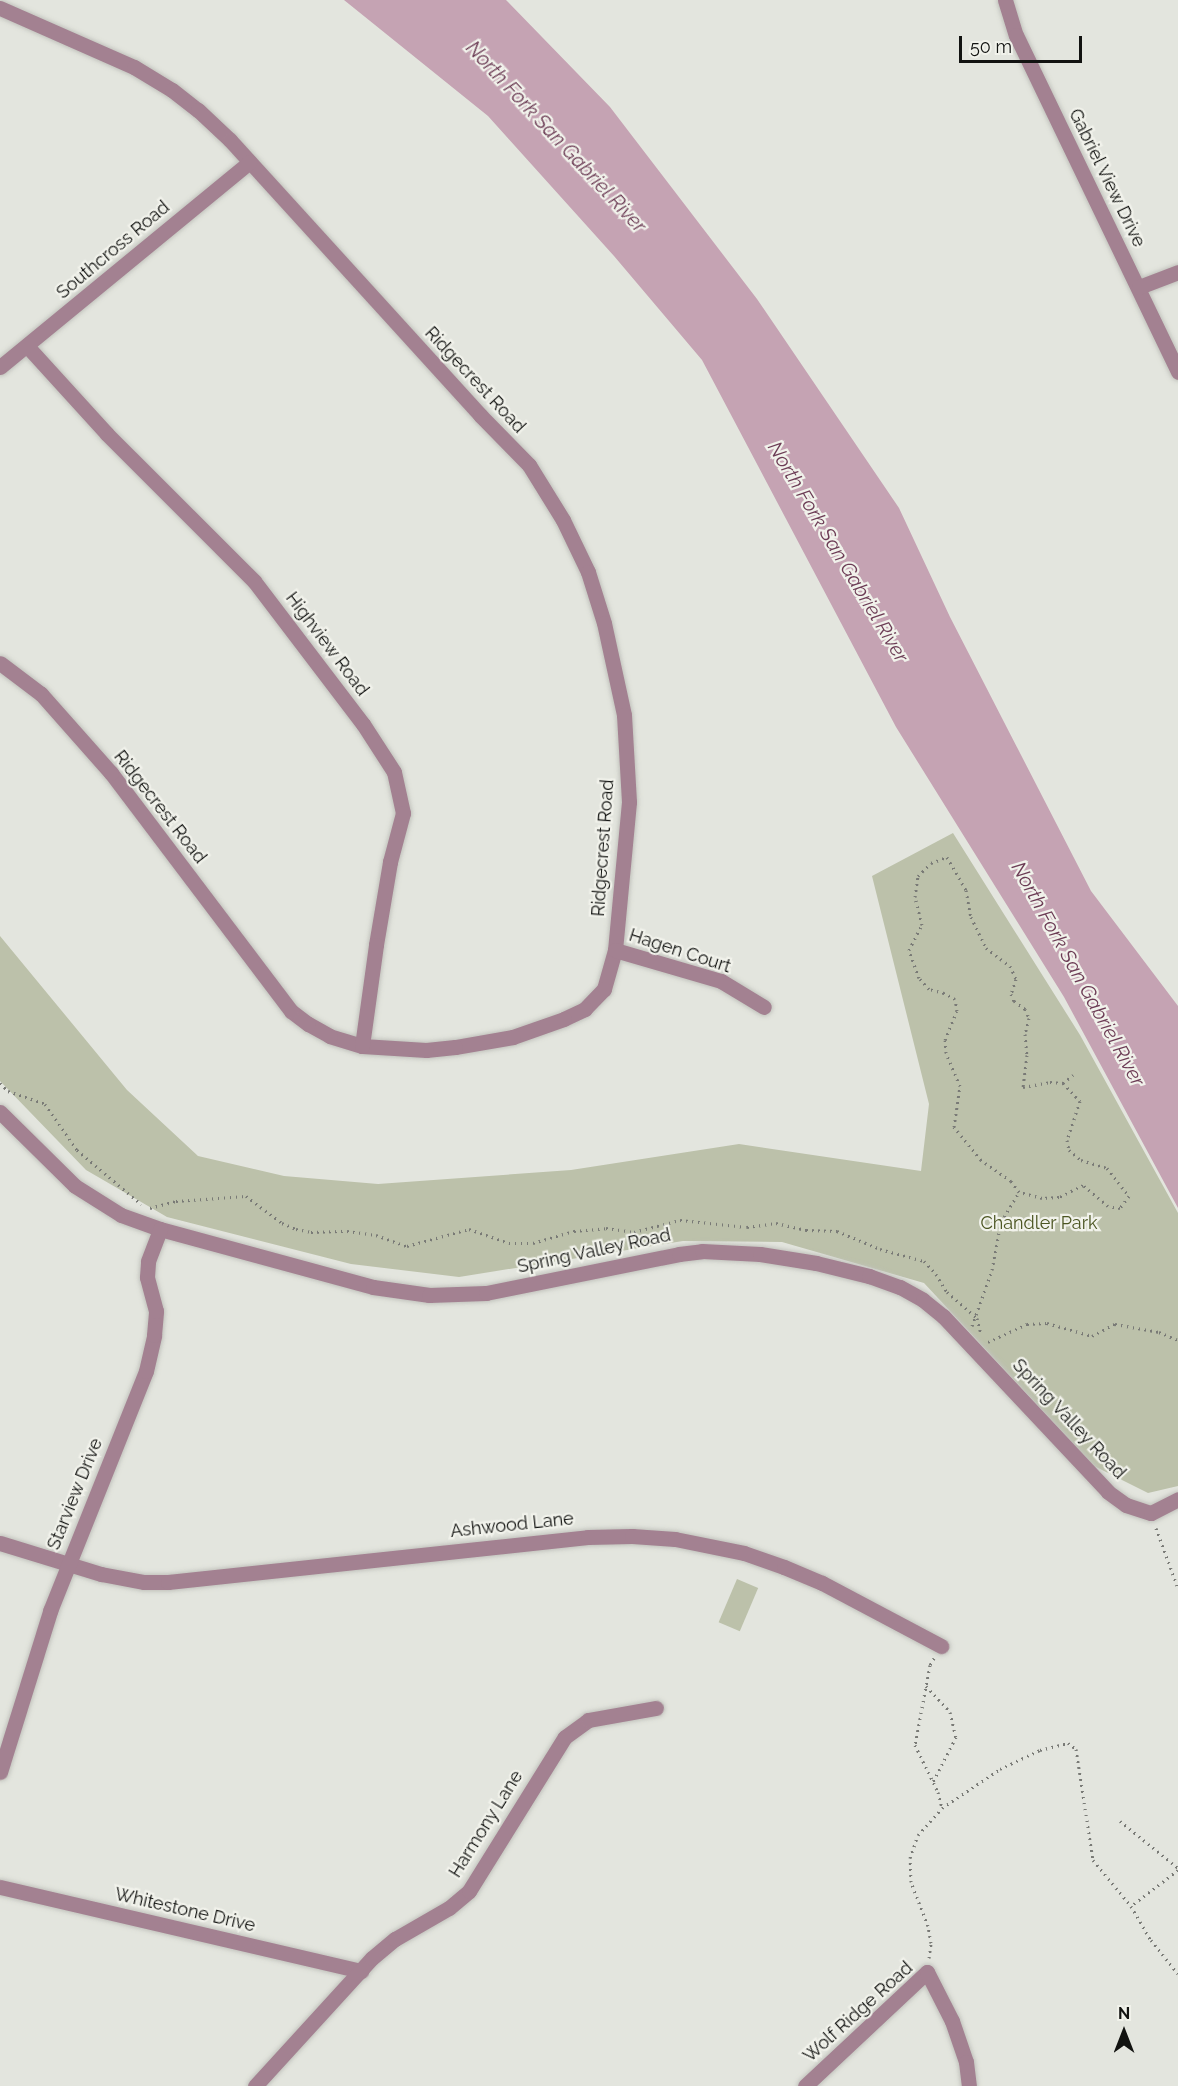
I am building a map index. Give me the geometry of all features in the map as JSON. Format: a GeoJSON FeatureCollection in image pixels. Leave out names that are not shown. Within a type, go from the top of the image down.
{"type":"FeatureCollection","features":[{"type":"Feature","properties":{"kind":"street","name":"Gabriel View Drive"},"geometry":{"type":"LineString","coordinates":[[1005,0],[1017,35],[1178,372]]}},
{"type":"Feature","properties":{"kind":"street","name":"Ridgecrest Road"},"geometry":{"type":"LineString","coordinates":[[0,8],[134,67],[198,110],[250,162],[480,415],[529,465],[563,520],[583,562],[604,623],[624,715],[629,802],[615,950],[604,989],[585,1009],[564,1019],[513,1037],[455,1047],[407,1050],[362,1046],[330,1035],[308,1024],[291,1011],[111,773],[41,694],[0,663]]}},
{"type":"Feature","properties":{"kind":"street","name":"Southcross Road"},"geometry":{"type":"LineString","coordinates":[[0,367],[250,162]]}},
{"type":"Feature","properties":{"kind":"street"},"geometry":{"type":"LineString","coordinates":[[1138,287],[1178,272]]}},
{"type":"Feature","properties":{"kind":"street","name":"Highview Road"},"geometry":{"type":"LineString","coordinates":[[27,346],[107,434],[254,581],[375,740],[394,772],[403,813],[390,862],[362,1046]]}},
{"type":"Feature","properties":{"kind":"street","name":"Hagen Court"},"geometry":{"type":"LineString","coordinates":[[615,950],[721,981],[764,1007]]}},
{"type":"Feature","properties":{"kind":"street","name":"Spring Valley Road"},"geometry":{"type":"LineString","coordinates":[[0,1112],[75,1186],[121,1215],[160,1229],[361,1284],[429,1295],[486,1293],[679,1254],[733,1251],[816,1263],[900,1287],[923,1299],[964,1337],[1108,1492],[1126,1506],[1151,1513]]}},
{"type":"Feature","properties":{"kind":"street","name":"Starview Drive"},"geometry":{"type":"LineString","coordinates":[[0,1772],[50,1611],[146,1371],[154,1335],[156,1311],[147,1276],[148,1262],[160,1229]]}},
{"type":"Feature","properties":{"kind":"street"},"geometry":{"type":"LineString","coordinates":[[1151,1513],[1178,1499]]}},
{"type":"Feature","properties":{"kind":"street","name":"Ashwood Lane"},"geometry":{"type":"LineString","coordinates":[[0,1544],[120,1579],[168,1582],[588,1537],[632,1536],[675,1539],[744,1553],[784,1567],[822,1583],[941,1646]]}},
{"type":"Feature","properties":{"kind":"street","name":"Harmony Lane"},"geometry":{"type":"LineString","coordinates":[[255,2086],[394,1938],[449,1908],[469,1891],[565,1737],[588,1720],[656,1708]]}},
{"type":"Feature","properties":{"kind":"street","name":"Whitestone Drive"},"geometry":{"type":"LineString","coordinates":[[0,1887],[361,1971]]}},
{"type":"Feature","properties":{"kind":"street","name":"Wolf Ridge Road"},"geometry":{"type":"LineString","coordinates":[[805,2086],[927,1972],[952,2021],[966,2062],[969,2086]]}},
{"type":"Feature","properties":{"kind":"path"},"geometry":{"type":"LineString","coordinates":[[947,857],[966,890],[971,917],[986,948],[1010,966],[1016,979],[1011,994],[1014,1001],[1026,1009],[1029,1018],[1025,1034],[1027,1055],[1023,1088],[1050,1082],[1063,1083],[1080,1101],[1067,1140],[1070,1150],[1081,1160],[1107,1168],[1129,1196],[1120,1208],[1108,1206],[1083,1185],[1059,1197],[1042,1198],[1019,1192],[1011,1180],[981,1160],[954,1127],[960,1086],[946,1053],[945,1040],[957,1011],[955,999],[944,993],[928,989],[919,978],[909,950],[922,925],[915,897],[918,876],[931,863],[947,857]]}},
{"type":"Feature","properties":{"kind":"path"},"geometry":{"type":"LineString","coordinates":[[1063,1083],[1072,1076]]}},
{"type":"Feature","properties":{"kind":"path"},"geometry":{"type":"LineString","coordinates":[[0,1083],[8,1090],[45,1104],[77,1150],[148,1208],[176,1201],[246,1196],[282,1223],[296,1229],[311,1232],[347,1231],[376,1235],[406,1246],[469,1229],[475,1229],[490,1239],[509,1243],[533,1243],[574,1231],[606,1228],[634,1232],[680,1220],[747,1227],[776,1223],[806,1230],[837,1231],[880,1249],[924,1261],[947,1292],[976,1318],[981,1333],[976,1350]]}},
{"type":"Feature","properties":{"kind":"path"},"geometry":{"type":"LineString","coordinates":[[964,1337],[976,1318],[992,1270],[1001,1222],[1019,1192]]}},
{"type":"Feature","properties":{"kind":"path"},"geometry":{"type":"LineString","coordinates":[[976,1350],[1001,1334],[1027,1324],[1047,1323],[1092,1336],[1115,1324],[1159,1332],[1178,1340]]}},
{"type":"Feature","properties":{"kind":"path"},"geometry":{"type":"LineString","coordinates":[[1151,1513],[1178,1588]]}},
{"type":"Feature","properties":{"kind":"path"},"geometry":{"type":"LineString","coordinates":[[941,1646],[930,1665],[915,1744],[933,1782],[942,1808]]}},
{"type":"Feature","properties":{"kind":"path"},"geometry":{"type":"LineString","coordinates":[[926,1686],[950,1712],[956,1737],[933,1782]]}},
{"type":"Feature","properties":{"kind":"path"},"geometry":{"type":"LineString","coordinates":[[927,1972],[931,1943],[928,1926],[912,1882],[910,1858],[918,1835],[942,1808],[1000,1769],[1040,1750],[1068,1743],[1076,1749],[1093,1860],[1131,1906],[1151,1940],[1178,1974]]}},
{"type":"Feature","properties":{"kind":"path"},"geometry":{"type":"LineString","coordinates":[[1120,1821],[1178,1869],[1131,1906]]}},
{"type":"Feature","properties":{"kind":"green space","name":"Chandler Park"},"geometry":{"type":"Polygon","coordinates":[[[953,833],[1080,1035],[1178,1213],[1178,1486],[1148,1493],[1094,1466],[924,1283],[782,1242],[683,1241],[459,1277],[351,1264],[167,1217],[86,1170],[0,1081],[0,936],[127,1090],[198,1156],[284,1176],[378,1184],[571,1170],[739,1144],[921,1171],[929,1104],[872,876],[953,833]]]}},
{"type":"Feature","properties":{"kind":"green space"},"geometry":{"type":"Polygon","coordinates":[[[737,1579],[758,1588],[740,1631],[719,1622],[737,1579]]]}},
{"type":"Feature","properties":{"kind":"water","name":"North Fork San Gabriel River"},"geometry":{"type":"Polygon","coordinates":[[[344,0],[506,0],[610,107],[757,299],[899,508],[950,617],[1091,891],[1178,1006],[1178,1208],[1064,997],[896,727],[702,360],[614,256],[488,116],[344,0]]]}}]}
